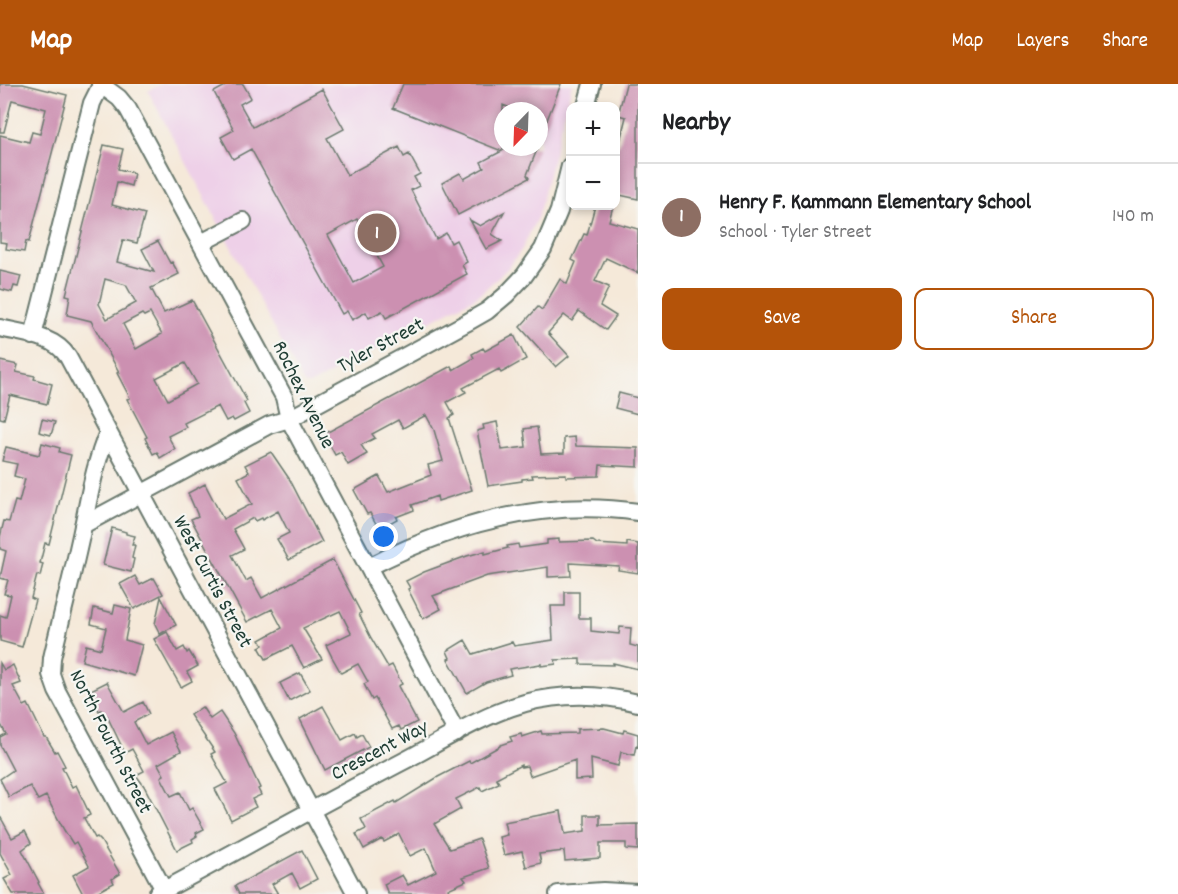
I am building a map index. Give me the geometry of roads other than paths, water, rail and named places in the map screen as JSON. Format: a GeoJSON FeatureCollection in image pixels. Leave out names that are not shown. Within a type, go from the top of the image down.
{"type":"FeatureCollection","features":[{"type":"Feature","properties":{"kind":"street"},"geometry":{"type":"LineString","coordinates":[[33,336],[92,103],[100,84]]}},
{"type":"Feature","properties":{"kind":"street","name":"Rochex Avenue"},"geometry":{"type":"LineString","coordinates":[[100,84],[119,98],[128,109],[284,397],[289,419],[457,733]]}},
{"type":"Feature","properties":{"kind":"street"},"geometry":{"type":"LineString","coordinates":[[587,102],[592,84]]}},
{"type":"Feature","properties":{"kind":"street","name":"Tyler Street"},"geometry":{"type":"LineString","coordinates":[[83,525],[269,425],[289,419],[487,311],[524,276],[543,249],[559,211],[566,182]]}},
{"type":"Feature","properties":{"kind":"street"},"geometry":{"type":"LineString","coordinates":[[201,243],[243,221]]}},
{"type":"Feature","properties":{"kind":"street","name":"West Curtis Street"},"geometry":{"type":"LineString","coordinates":[[0,328],[50,340],[64,351],[356,894]]}},
{"type":"Feature","properties":{"kind":"street","name":"North Fourth Street"},"geometry":{"type":"LineString","coordinates":[[108,432],[99,453],[87,500],[52,658],[51,674],[57,691],[160,892]]}},
{"type":"Feature","properties":{"kind":"street"},"geometry":{"type":"LineString","coordinates":[[369,567],[450,531],[504,516],[572,508],[638,512]]}},
{"type":"Feature","properties":{"kind":"street","name":"Crescent Way"},"geometry":{"type":"LineString","coordinates":[[160,892],[310,810],[457,733],[514,706],[541,699],[594,696],[638,703]]}},
{"type":"Feature","properties":{"kind":"street"},"geometry":{"type":"LineString","coordinates":[[558,894],[603,891],[638,893]]}},
{"type":"Feature","properties":{"kind":"place","name":"Henry F. Kammann Elementary School"},"geometry":{"type":"Point","coordinates":[377,233]}}]}
